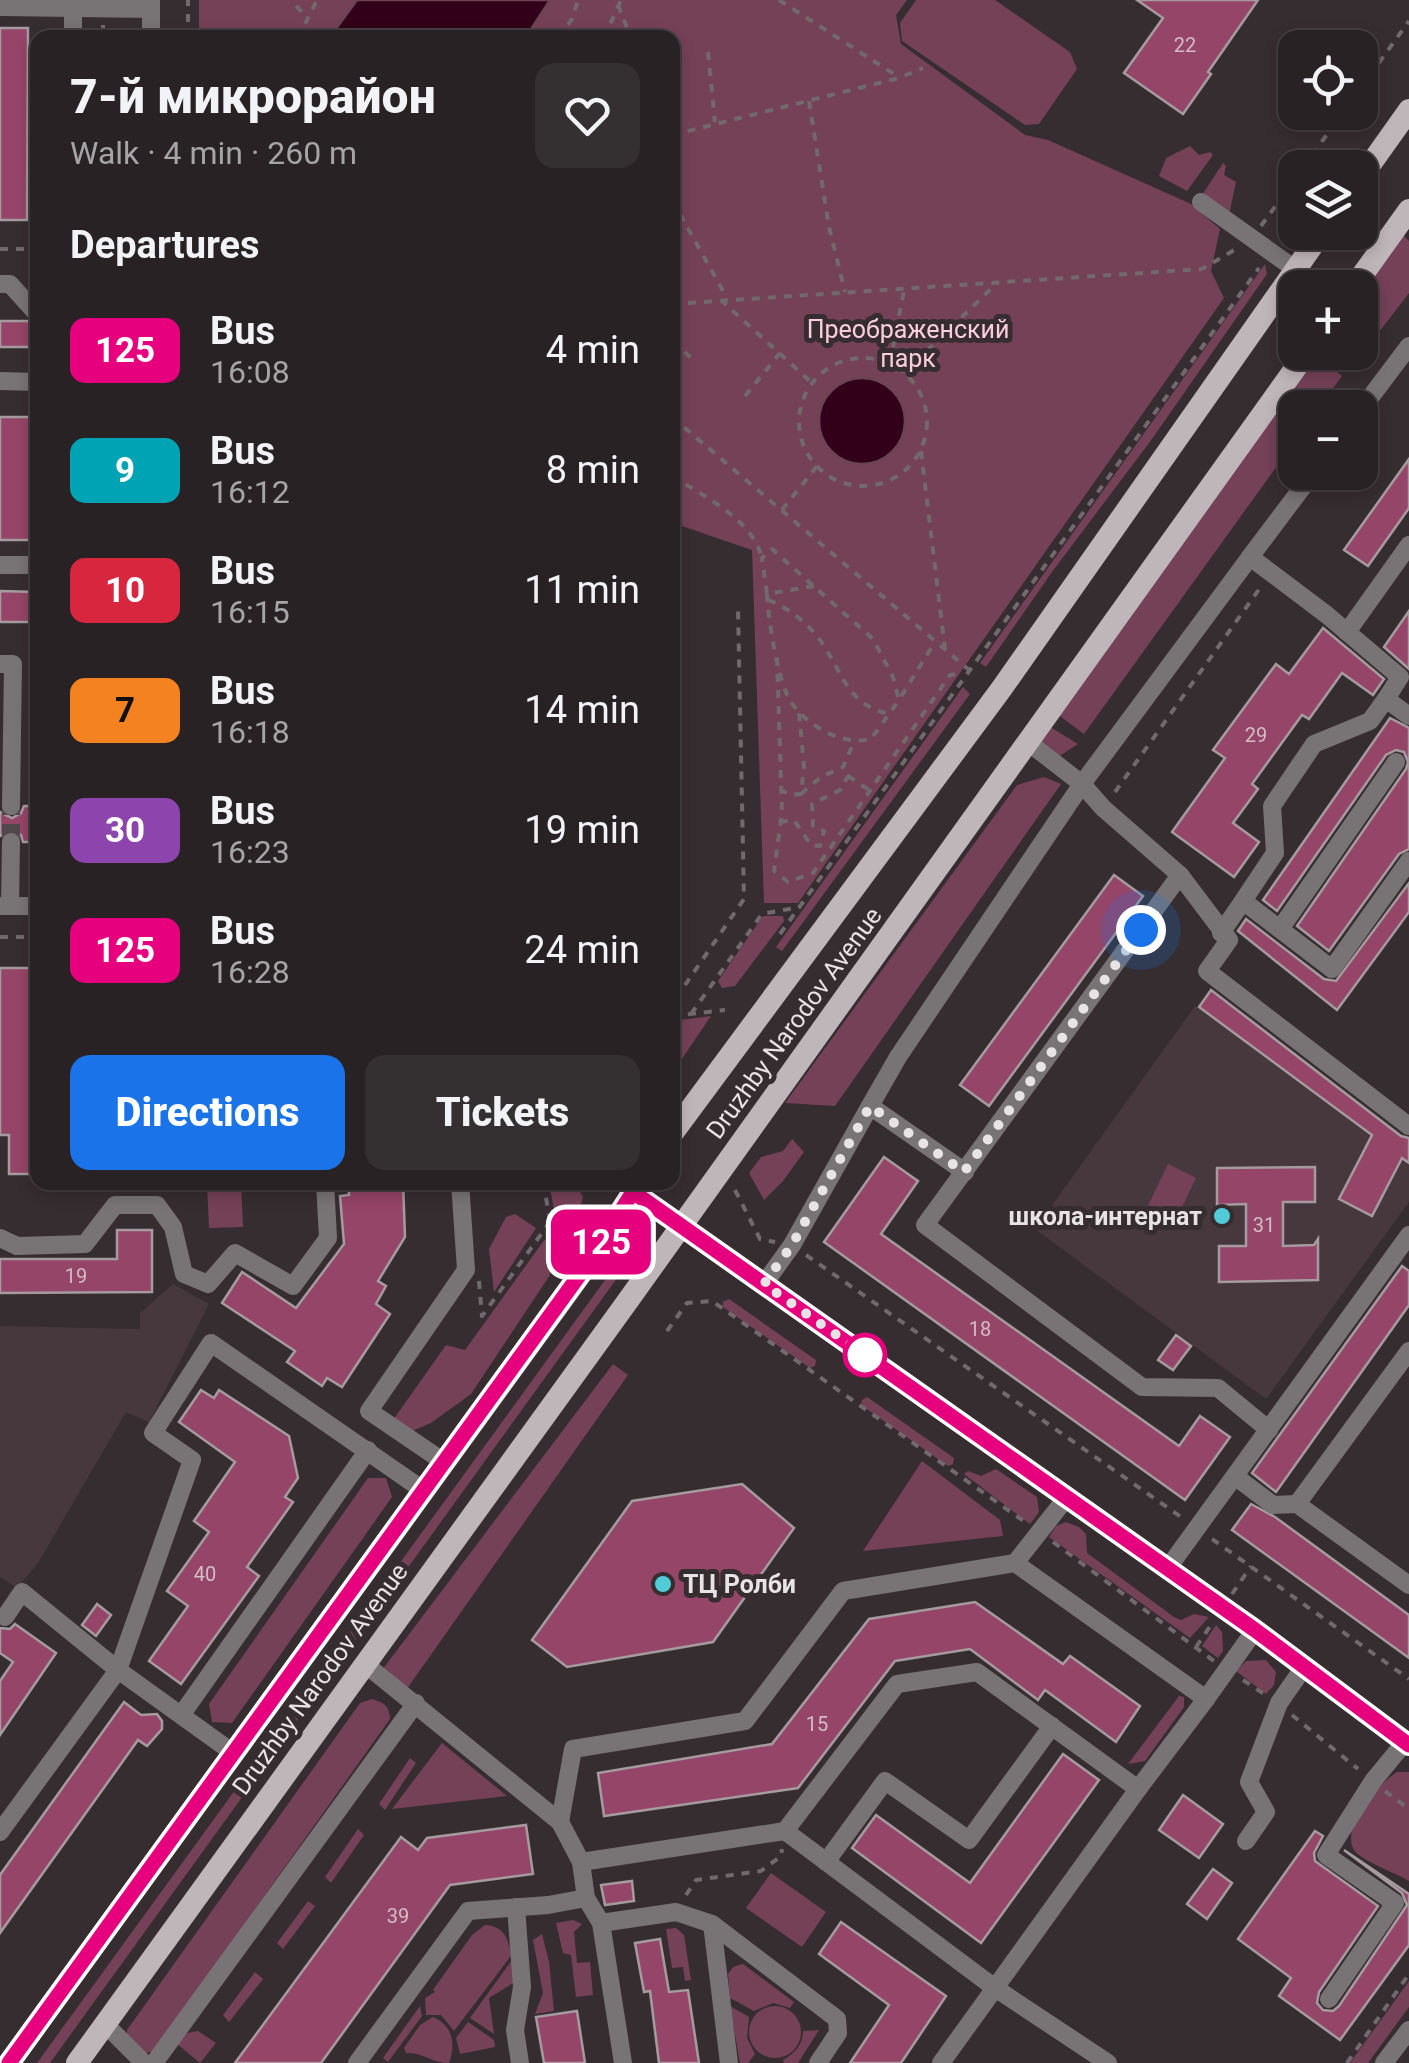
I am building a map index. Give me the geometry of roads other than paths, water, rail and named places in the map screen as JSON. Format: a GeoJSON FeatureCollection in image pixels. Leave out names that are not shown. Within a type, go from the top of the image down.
{"type":"FeatureCollection","features":[{"type":"Feature","properties":{"kind":"main road"},"geometry":{"type":"LineString","coordinates":[[1378,154],[1409,110]]}},
{"type":"Feature","properties":{"kind":"main road"},"geometry":{"type":"LineString","coordinates":[[1366,270],[1409,210]]}},
{"type":"Feature","properties":{"kind":"main road","name":"Druzhby Narodov Avenue"},"geometry":{"type":"LineString","coordinates":[[680,1123],[1002,688],[1309,250]]}},
{"type":"Feature","properties":{"kind":"main road","name":"Druzhby Narodov Avenue"},"geometry":{"type":"LineString","coordinates":[[77,2063],[1294,370]]}},
{"type":"Feature","properties":{"kind":"main road","name":"Druzhby Narodov Avenue"},"geometry":{"type":"LineString","coordinates":[[9,2063],[583,1270],[629,1190]]}},
{"type":"Feature","properties":{"kind":"street"},"geometry":{"type":"LineString","coordinates":[[0,7],[151,4],[151,30]]}},
{"type":"Feature","properties":{"kind":"street"},"geometry":{"type":"LineString","coordinates":[[73,8],[73,30]]}},
{"type":"Feature","properties":{"kind":"street"},"geometry":{"type":"LineString","coordinates":[[1201,202],[1295,269]]}},
{"type":"Feature","properties":{"kind":"street"},"geometry":{"type":"LineString","coordinates":[[0,284],[10,284],[30,305]]}},
{"type":"Feature","properties":{"kind":"street"},"geometry":{"type":"LineString","coordinates":[[1376,390],[1409,346]]}},
{"type":"Feature","properties":{"kind":"street"},"geometry":{"type":"LineString","coordinates":[[0,382],[30,382]]}},
{"type":"Feature","properties":{"kind":"street"},"geometry":{"type":"LineString","coordinates":[[764,1284],[792,1245],[898,1056],[1082,784],[1300,490]]}},
{"type":"Feature","properties":{"kind":"street"},"geometry":{"type":"LineString","coordinates":[[1348,632],[1409,545]]}},
{"type":"Feature","properties":{"kind":"street"},"geometry":{"type":"LineString","coordinates":[[1222,933],[1275,854],[1272,806],[1314,744],[1370,722],[1405,675],[1250,557]]}},
{"type":"Feature","properties":{"kind":"street"},"geometry":{"type":"LineString","coordinates":[[0,566],[30,565]]}},
{"type":"Feature","properties":{"kind":"street"},"geometry":{"type":"LineString","coordinates":[[0,664],[14,664],[6,772],[11,806]]}},
{"type":"Feature","properties":{"kind":"street"},"geometry":{"type":"LineString","coordinates":[[1386,699],[1409,716]]}},
{"type":"Feature","properties":{"kind":"street"},"geometry":{"type":"LineString","coordinates":[[1028,742],[1082,784],[1103,808],[1180,875],[1229,940],[1207,971],[1409,1126]]}},
{"type":"Feature","properties":{"kind":"street"},"geometry":{"type":"LineString","coordinates":[[1280,929],[1396,762]]}},
{"type":"Feature","properties":{"kind":"street"},"geometry":{"type":"LineString","coordinates":[[5,906],[11,842]]}},
{"type":"Feature","properties":{"kind":"street"},"geometry":{"type":"LineString","coordinates":[[1243,901],[1332,969],[1409,862]]}},
{"type":"Feature","properties":{"kind":"street"},"geometry":{"type":"LineString","coordinates":[[1180,875],[925,1224],[1142,1387],[1218,1388],[1269,1430]]}},
{"type":"Feature","properties":{"kind":"street"},"geometry":{"type":"LineString","coordinates":[[870,1106],[964,1172]]}},
{"type":"Feature","properties":{"kind":"street"},"geometry":{"type":"LineString","coordinates":[[0,1238],[17,1246],[85,1244],[115,1206],[158,1205],[174,1227],[184,1274],[208,1284],[234,1253],[293,1286],[328,1238],[325,1190]]}},
{"type":"Feature","properties":{"kind":"street"},"geometry":{"type":"LineString","coordinates":[[444,1462],[369,1411],[466,1270],[461,1190]]}},
{"type":"Feature","properties":{"kind":"street"},"geometry":{"type":"LineString","coordinates":[[636,1190],[680,1225],[1255,1630],[1407,1744],[1372,1781],[1326,1855],[1396,1903],[1329,1999]]}},
{"type":"Feature","properties":{"kind":"street"},"geometry":{"type":"LineString","coordinates":[[1168,1568],[1406,1246]]}},
{"type":"Feature","properties":{"kind":"street"},"geometry":{"type":"LineString","coordinates":[[0,1832],[118,1670],[192,1460],[154,1433],[211,1343],[424,1490]]}},
{"type":"Feature","properties":{"kind":"street"},"geometry":{"type":"LineString","coordinates":[[1297,1504],[1409,1351]]}},
{"type":"Feature","properties":{"kind":"street"},"geometry":{"type":"LineString","coordinates":[[182,1714],[368,1450]]}},
{"type":"Feature","properties":{"kind":"street"},"geometry":{"type":"LineString","coordinates":[[1236,1477],[1273,1505],[1297,1504],[1409,1584]]}},
{"type":"Feature","properties":{"kind":"street"},"geometry":{"type":"LineString","coordinates":[[560,1822],[573,1749],[745,1721],[843,1591],[1014,1564],[1068,1497]]}},
{"type":"Feature","properties":{"kind":"street"},"geometry":{"type":"LineString","coordinates":[[1014,1564],[1206,1699]]}},
{"type":"Feature","properties":{"kind":"street"},"geometry":{"type":"LineString","coordinates":[[5,1617],[22,1592],[118,1670],[232,1752]]}},
{"type":"Feature","properties":{"kind":"street"},"geometry":{"type":"LineString","coordinates":[[941,2063],[1255,1630]]}},
{"type":"Feature","properties":{"kind":"street"},"geometry":{"type":"LineString","coordinates":[[366,1664],[560,1822],[581,1862],[586,1898],[601,1924],[623,2063]]}},
{"type":"Feature","properties":{"kind":"street"},"geometry":{"type":"LineString","coordinates":[[1246,1841],[1266,1812],[1248,1782],[1279,1703],[1304,1667]]}},
{"type":"Feature","properties":{"kind":"street"},"geometry":{"type":"LineString","coordinates":[[581,1862],[785,1831],[898,1684],[977,1672],[1138,1789]]}},
{"type":"Feature","properties":{"kind":"street"},"geometry":{"type":"LineString","coordinates":[[154,2063],[416,1703]]}},
{"type":"Feature","properties":{"kind":"street"},"geometry":{"type":"LineString","coordinates":[[826,1862],[885,1781],[969,1840],[1052,1726]]}},
{"type":"Feature","properties":{"kind":"street"},"geometry":{"type":"LineString","coordinates":[[785,1831],[995,1988],[1108,2063]]}},
{"type":"Feature","properties":{"kind":"street"},"geometry":{"type":"LineString","coordinates":[[358,2063],[468,1911],[586,1898]]}},
{"type":"Feature","properties":{"kind":"street"},"geometry":{"type":"LineString","coordinates":[[516,1907],[522,1987],[515,2030],[520,2063]]}},
{"type":"Feature","properties":{"kind":"street"},"geometry":{"type":"LineString","coordinates":[[601,1924],[676,1912],[712,1924],[836,2018],[838,2034],[818,2063]]}},
{"type":"Feature","properties":{"kind":"street"},"geometry":{"type":"LineString","coordinates":[[712,1924],[729,2063]]}},
{"type":"Feature","properties":{"kind":"street"},"geometry":{"type":"LineString","coordinates":[[105,2024],[144,2063]]}},
{"type":"Feature","properties":{"kind":"street"},"geometry":{"type":"LineString","coordinates":[[1384,2063],[1407,2037]]}},
{"type":"Feature","properties":{"kind":"tunnel"},"geometry":{"type":"LineString","coordinates":[[11,806],[11,842]]}},
{"type":"Feature","properties":{"kind":"place","name":"школа-интернат"},"geometry":{"type":"Point","coordinates":[1222,1216]}},
{"type":"Feature","properties":{"kind":"place","name":"ТЦ Ролби"},"geometry":{"type":"Point","coordinates":[663,1584]}},
{"type":"Feature","properties":{"kind":"park label","name":"Преображенский парк"},"geometry":{"type":"Point","coordinates":[908,344]}}]}
